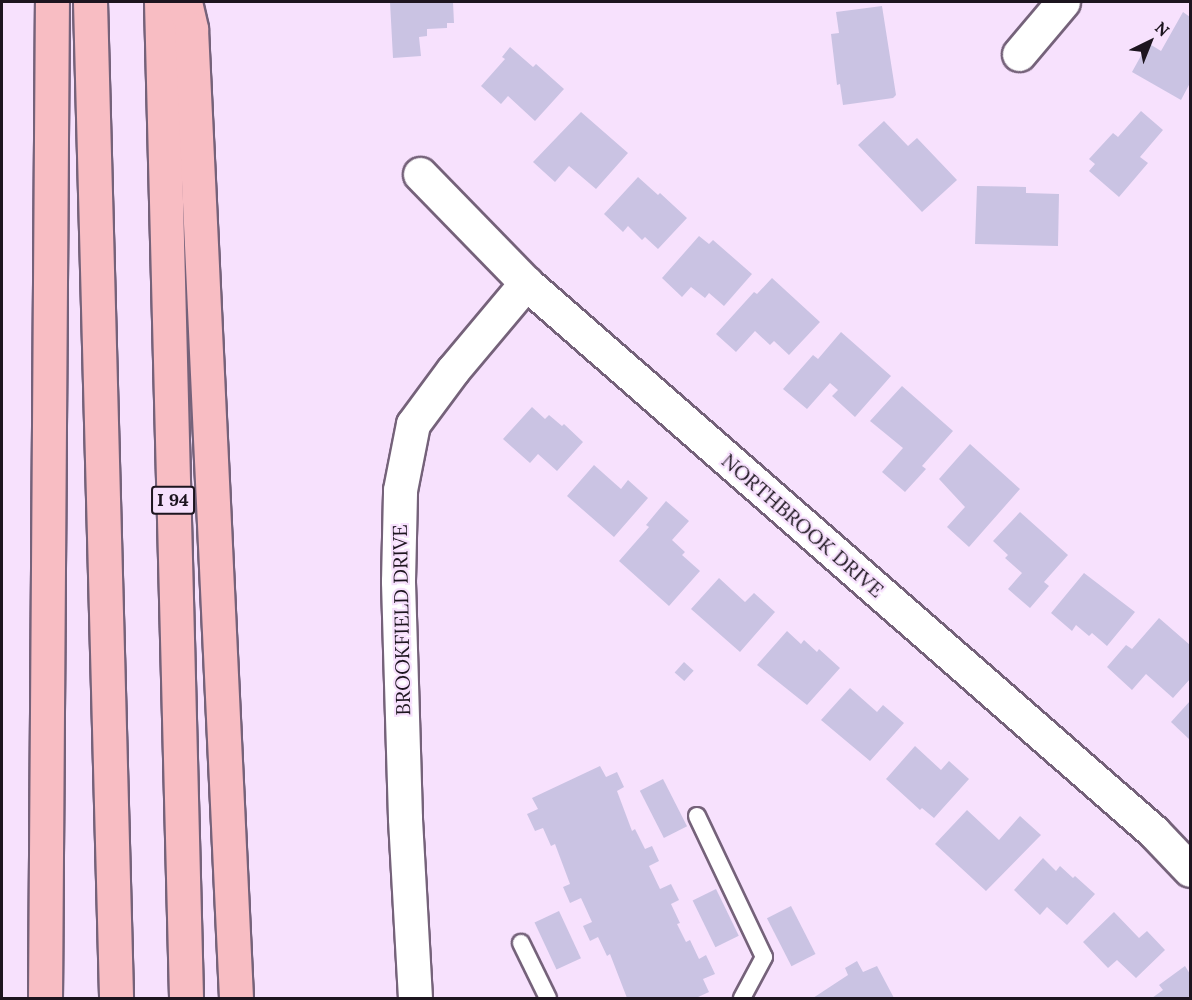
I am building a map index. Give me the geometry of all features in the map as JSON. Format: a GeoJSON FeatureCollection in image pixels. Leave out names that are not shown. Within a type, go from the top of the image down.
{"type":"FeatureCollection","features":[{"type":"Feature","properties":{"kind":"highway"},"geometry":{"type":"LineString","coordinates":[[45,999],[52,2]]}},
{"type":"Feature","properties":{"kind":"highway"},"geometry":{"type":"LineString","coordinates":[[90,2],[116,999]]}},
{"type":"Feature","properties":{"kind":"highway","name":"I 94"},"geometry":{"type":"LineString","coordinates":[[160,2],[186,999]]}},
{"type":"Feature","properties":{"kind":"highway"},"geometry":{"type":"LineString","coordinates":[[185,2],[191,29],[194,75],[236,999]]}},
{"type":"Feature","properties":{"kind":"street"},"geometry":{"type":"LineString","coordinates":[[1019,54],[1063,2]]}},
{"type":"Feature","properties":{"kind":"street","name":"NORTHBROOK DRIVE"},"geometry":{"type":"LineString","coordinates":[[420,174],[526,283],[1154,832],[1191,870]]}},
{"type":"Feature","properties":{"kind":"street","name":"BROOKFIELD DRIVE"},"geometry":{"type":"LineString","coordinates":[[415,999],[405,818],[398,581],[400,490],[413,424],[453,370],[526,283]]}},
{"type":"Feature","properties":{"kind":"lane"},"geometry":{"type":"LineString","coordinates":[[698,816],[764,957],[742,999]]}},
{"type":"Feature","properties":{"kind":"lane"},"geometry":{"type":"LineString","coordinates":[[521,944],[548,999]]}},
{"type":"Feature","properties":{"kind":"building"},"geometry":{"type":"Polygon","coordinates":[[[390,2],[453,2],[454,23],[447,23],[447,28],[427,29],[427,36],[419,37],[421,56],[393,58],[390,2]]]}},
{"type":"Feature","properties":{"kind":"building"},"geometry":{"type":"Polygon","coordinates":[[[882,6],[896,95],[893,98],[843,105],[840,84],[837,85],[831,34],[839,33],[836,12],[882,6]]]}},
{"type":"Feature","properties":{"kind":"building"},"geometry":{"type":"Polygon","coordinates":[[[1183,12],[1190,17],[1190,83],[1181,100],[1132,72],[1148,43],[1161,51],[1183,12]]]}},
{"type":"Feature","properties":{"kind":"building"},"geometry":{"type":"Polygon","coordinates":[[[510,47],[533,67],[536,64],[564,89],[535,121],[508,96],[501,104],[481,86],[505,59],[502,57],[510,47]]]}},
{"type":"Feature","properties":{"kind":"building"},"geometry":{"type":"Polygon","coordinates":[[[1141,111],[1163,130],[1140,157],[1148,163],[1119,197],[1089,171],[1095,164],[1089,159],[1113,133],[1118,137],[1141,111]]]}},
{"type":"Feature","properties":{"kind":"building"},"geometry":{"type":"Polygon","coordinates":[[[581,112],[628,153],[596,189],[569,166],[555,182],[533,162],[581,112]]]}},
{"type":"Feature","properties":{"kind":"building"},"geometry":{"type":"Polygon","coordinates":[[[884,121],[908,146],[917,138],[957,180],[922,212],[858,145],[884,121]]]}},
{"type":"Feature","properties":{"kind":"building"},"geometry":{"type":"Polygon","coordinates":[[[638,177],[658,195],[660,193],[687,218],[658,249],[645,237],[642,240],[628,226],[623,232],[604,214],[638,177]]]}},
{"type":"Feature","properties":{"kind":"building"},"geometry":{"type":"Polygon","coordinates":[[[977,186],[1026,187],[1026,193],[1059,194],[1058,246],[975,244],[977,186]]]}},
{"type":"Feature","properties":{"kind":"building"},"geometry":{"type":"Polygon","coordinates":[[[699,236],[709,244],[713,240],[752,274],[724,306],[709,293],[705,298],[691,287],[682,297],[662,278],[699,236]]]}},
{"type":"Feature","properties":{"kind":"building"},"geometry":{"type":"Polygon","coordinates":[[[772,278],[820,322],[789,355],[774,341],[770,345],[755,331],[736,352],[716,334],[754,292],[757,294],[772,278]]]}},
{"type":"Feature","properties":{"kind":"building"},"geometry":{"type":"Polygon","coordinates":[[[841,332],[891,376],[855,417],[832,396],[838,390],[830,383],[807,409],[783,389],[813,355],[818,359],[841,332]]]}},
{"type":"Feature","properties":{"kind":"building"},"geometry":{"type":"Polygon","coordinates":[[[902,386],[953,431],[922,466],[926,469],[905,492],[882,472],[903,448],[870,421],[902,386]]]}},
{"type":"Feature","properties":{"kind":"building"},"geometry":{"type":"Polygon","coordinates":[[[532,407],[545,419],[549,415],[562,426],[564,424],[583,442],[557,471],[538,454],[530,463],[503,439],[532,407]]]}},
{"type":"Feature","properties":{"kind":"building"},"geometry":{"type":"Polygon","coordinates":[[[970,444],[1020,489],[969,547],[947,527],[965,507],[939,479],[970,444]]]}},
{"type":"Feature","properties":{"kind":"building"},"geometry":{"type":"Polygon","coordinates":[[[594,465],[621,489],[628,480],[648,498],[614,537],[567,496],[594,465]]]}},
{"type":"Feature","properties":{"kind":"building"},"geometry":{"type":"Polygon","coordinates":[[[666,501],[689,521],[672,540],[685,552],[682,555],[700,571],[669,606],[619,561],[649,527],[646,525],[666,501]]]}},
{"type":"Feature","properties":{"kind":"building"},"geometry":{"type":"Polygon","coordinates":[[[1020,512],[1068,555],[1044,582],[1049,586],[1030,608],[1008,589],[1022,573],[1005,558],[1008,555],[993,541],[1020,512]]]}},
{"type":"Feature","properties":{"kind":"building"},"geometry":{"type":"Polygon","coordinates":[[[1084,573],[1135,612],[1107,646],[1092,633],[1089,636],[1076,625],[1072,631],[1051,613],[1084,573]]]}},
{"type":"Feature","properties":{"kind":"building"},"geometry":{"type":"Polygon","coordinates":[[[719,578],[745,602],[754,593],[775,612],[740,652],[691,609],[719,578]]]}},
{"type":"Feature","properties":{"kind":"building"},"geometry":{"type":"Polygon","coordinates":[[[1159,618],[1190,645],[1190,679],[1173,698],[1146,674],[1132,690],[1107,667],[1126,645],[1132,649],[1159,618]]]}},
{"type":"Feature","properties":{"kind":"building"},"geometry":{"type":"Polygon","coordinates":[[[787,631],[801,644],[804,640],[817,652],[819,649],[840,668],[807,705],[757,665],[787,631]]]}},
{"type":"Feature","properties":{"kind":"building"},"geometry":{"type":"Polygon","coordinates":[[[684,662],[694,671],[684,681],[675,672],[684,662]]]}},
{"type":"Feature","properties":{"kind":"building"},"geometry":{"type":"Polygon","coordinates":[[[850,688],[877,712],[883,705],[904,723],[870,761],[821,720],[850,688]]]}},
{"type":"Feature","properties":{"kind":"building"},"geometry":{"type":"Polygon","coordinates":[[[1190,701],[1190,740],[1171,722],[1190,701]]]}},
{"type":"Feature","properties":{"kind":"building"},"geometry":{"type":"Polygon","coordinates":[[[915,746],[941,770],[949,761],[969,779],[934,818],[922,808],[920,810],[886,779],[915,746]]]}},
{"type":"Feature","properties":{"kind":"building"},"geometry":{"type":"Polygon","coordinates":[[[600,766],[606,777],[617,772],[624,787],[617,791],[632,831],[635,829],[645,849],[652,846],[659,861],[649,866],[660,889],[671,884],[679,900],[671,904],[680,923],[677,924],[686,942],[690,940],[699,959],[706,955],[715,974],[703,979],[709,992],[696,998],[627,998],[610,954],[607,956],[598,937],[590,941],[583,926],[592,922],[581,898],[570,903],[563,887],[570,884],[555,844],[551,846],[543,828],[535,831],[527,814],[538,809],[532,798],[600,766]]]}},
{"type":"Feature","properties":{"kind":"building"},"geometry":{"type":"Polygon","coordinates":[[[663,779],[687,826],[664,838],[640,791],[663,779]]]}},
{"type":"Feature","properties":{"kind":"building"},"geometry":{"type":"Polygon","coordinates":[[[967,810],[999,840],[1020,816],[1041,835],[986,891],[935,844],[967,810]]]}},
{"type":"Feature","properties":{"kind":"building"},"geometry":{"type":"Polygon","coordinates":[[[1043,858],[1056,871],[1060,866],[1073,878],[1075,876],[1095,894],[1067,925],[1047,907],[1040,915],[1014,890],[1043,858]]]}},
{"type":"Feature","properties":{"kind":"building"},"geometry":{"type":"Polygon","coordinates":[[[716,889],[739,936],[715,947],[693,900],[716,889]]]}},
{"type":"Feature","properties":{"kind":"building"},"geometry":{"type":"Polygon","coordinates":[[[791,906],[816,954],[791,966],[767,918],[791,906]]]}},
{"type":"Feature","properties":{"kind":"building"},"geometry":{"type":"Polygon","coordinates":[[[559,911],[581,958],[557,970],[535,922],[559,911]]]}},
{"type":"Feature","properties":{"kind":"building"},"geometry":{"type":"Polygon","coordinates":[[[1114,912],[1139,938],[1147,931],[1165,950],[1136,978],[1117,960],[1108,968],[1083,942],[1114,912]]]}},
{"type":"Feature","properties":{"kind":"building"},"geometry":{"type":"Polygon","coordinates":[[[857,961],[863,972],[877,966],[894,998],[813,998],[848,975],[845,968],[857,961]]]}},
{"type":"Feature","properties":{"kind":"building"},"geometry":{"type":"Polygon","coordinates":[[[1185,966],[1190,974],[1190,996],[1187,998],[1152,998],[1163,990],[1159,985],[1185,966]]]}}]}
